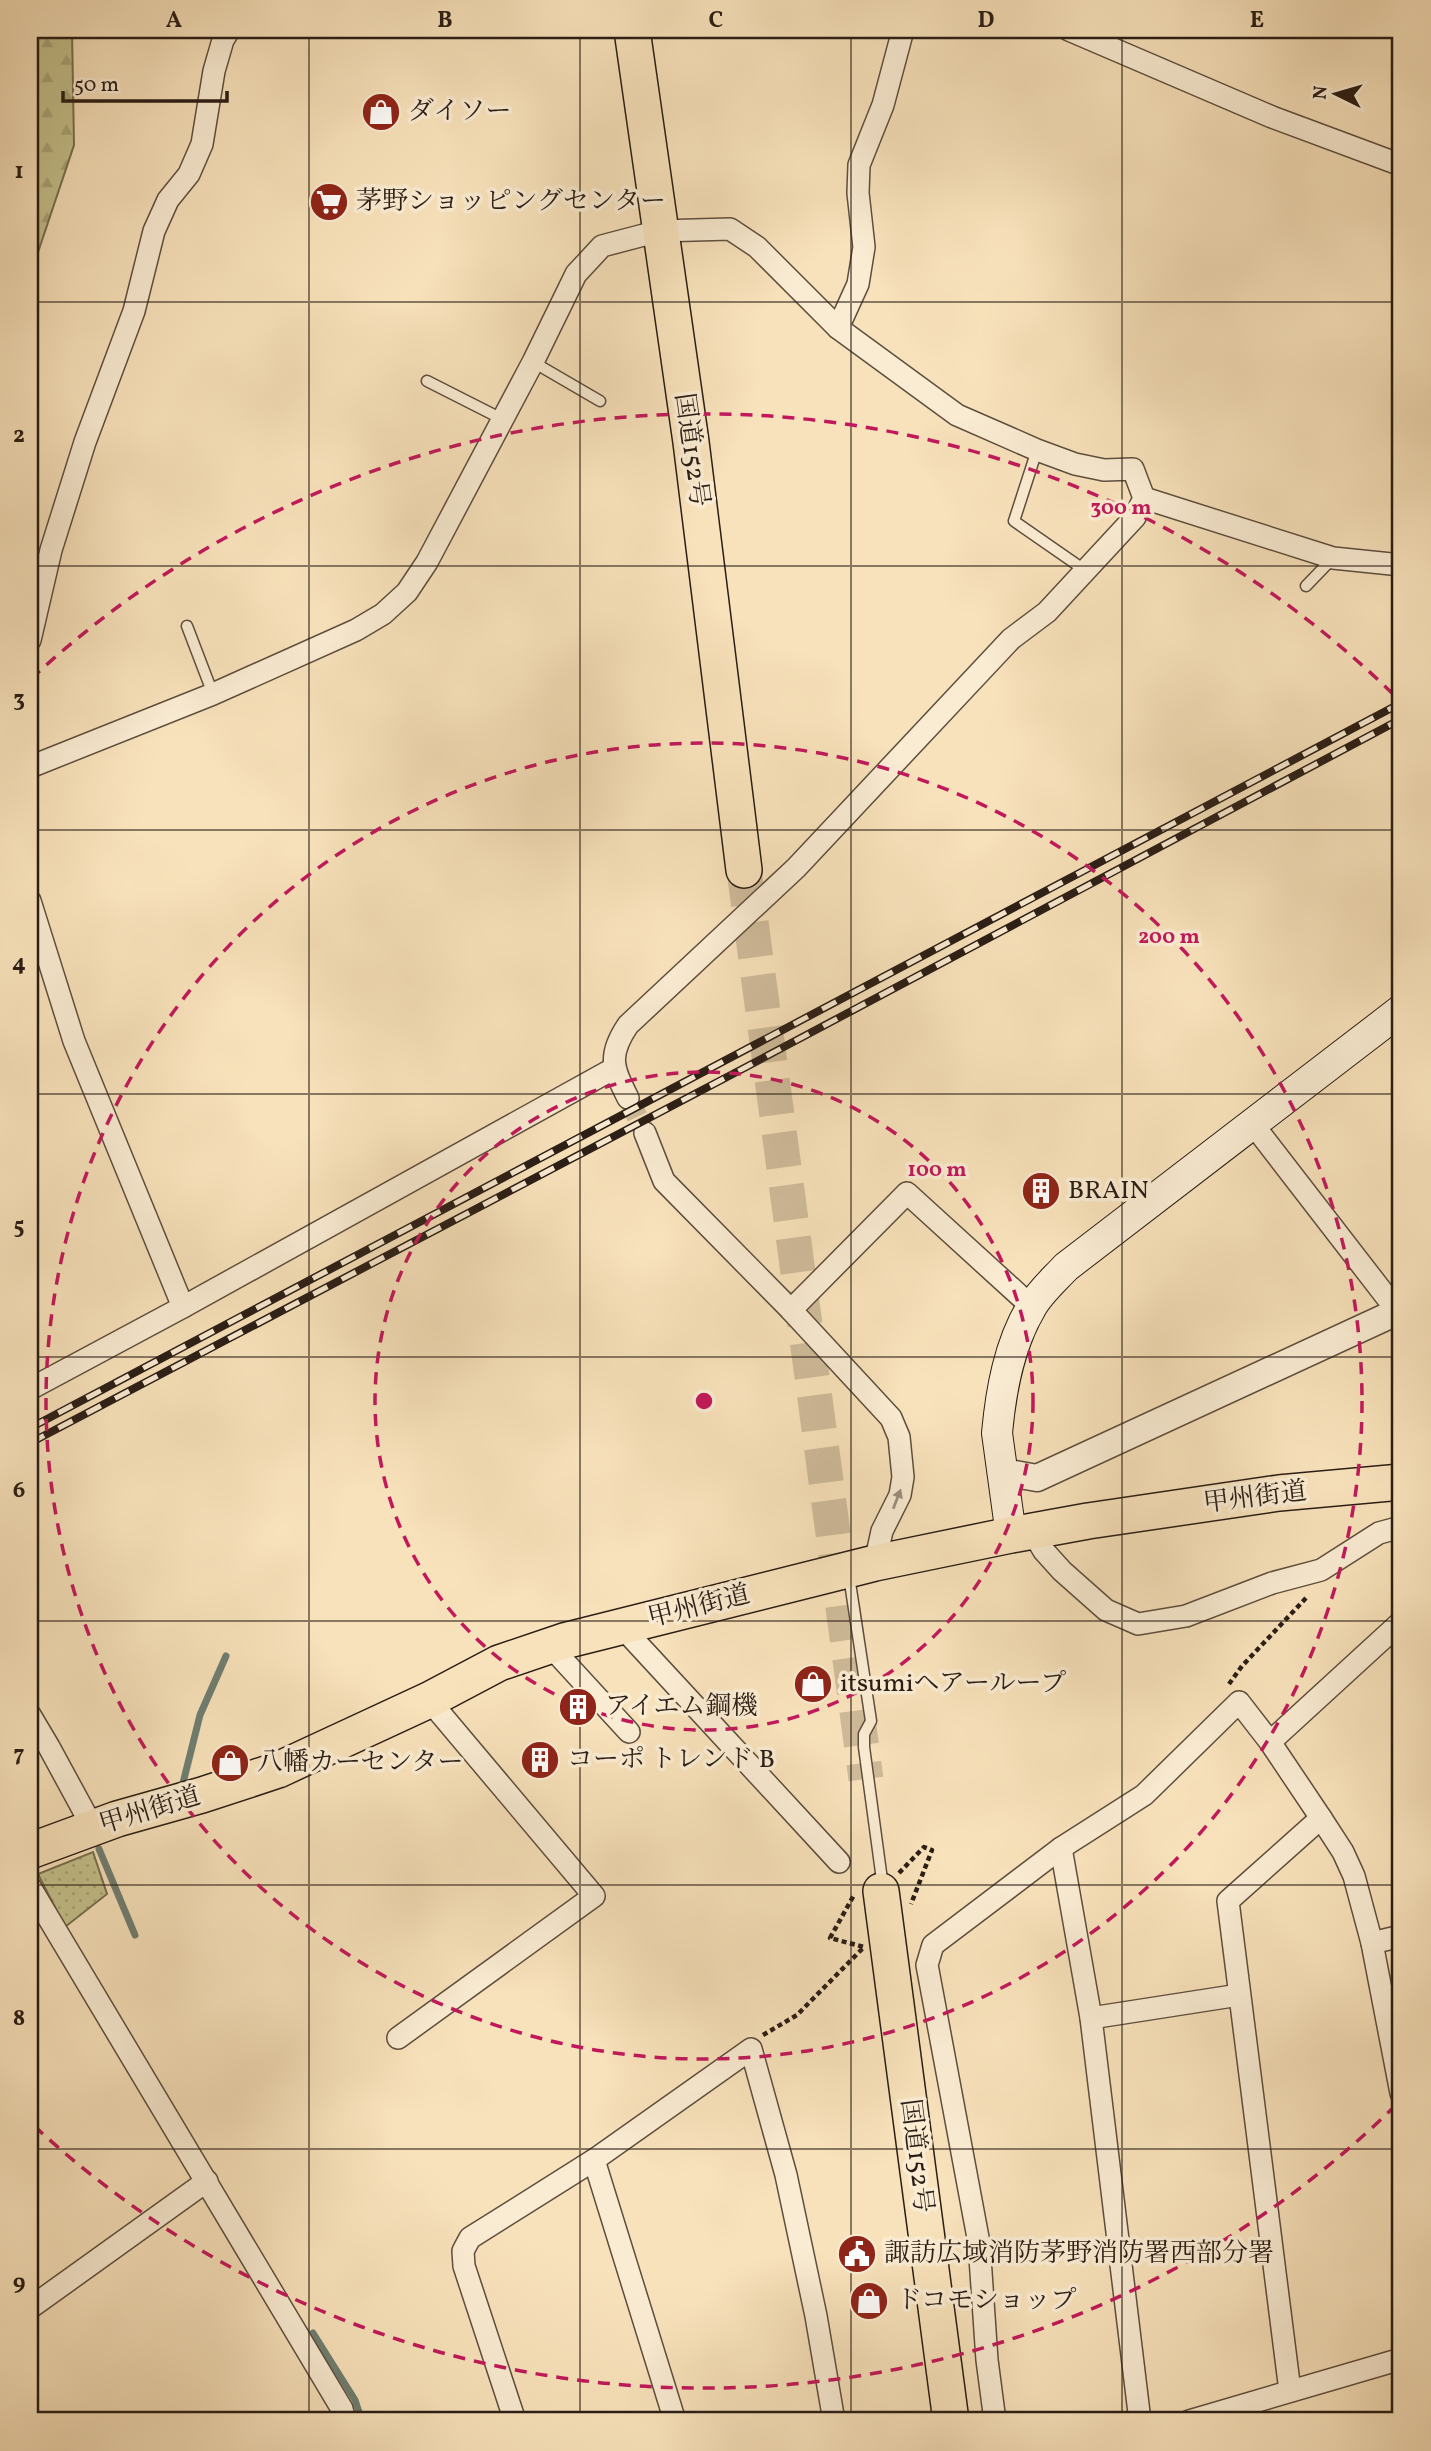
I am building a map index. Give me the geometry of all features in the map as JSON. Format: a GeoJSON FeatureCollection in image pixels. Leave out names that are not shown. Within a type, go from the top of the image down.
{"type":"FeatureCollection","features":[{"type":"Feature","properties":{"kind":"highway","name":"国道152号"},"geometry":{"type":"LineString","coordinates":[[632,49],[691,442],[744,870]]}},
{"type":"Feature","properties":{"kind":"highway","name":"甲州街道"},"geometry":{"type":"LineString","coordinates":[[30,1852],[93,1828],[278,1770],[429,1700],[499,1663],[621,1626],[862,1566],[1021,1533],[1279,1493],[1401,1482]]}},
{"type":"Feature","properties":{"kind":"highway","name":"国道152号"},"geometry":{"type":"LineString","coordinates":[[891,1892],[951,2421]]}},
{"type":"Feature","properties":{"kind":"main road"},"geometry":{"type":"LineString","coordinates":[[1021,1533],[1003,1472],[997,1433],[1005,1379],[1014,1345],[1031,1306],[1066,1267],[1401,1010]]}},
{"type":"Feature","properties":{"kind":"street"},"geometry":{"type":"LineString","coordinates":[[30,640],[51,550],[85,442],[134,311],[154,231],[168,200],[189,174],[202,144],[214,71],[223,40],[229,30]]}},
{"type":"Feature","properties":{"kind":"street"},"geometry":{"type":"LineString","coordinates":[[838,328],[858,284],[864,247],[858,192],[859,165],[883,105],[903,30]]}},
{"type":"Feature","properties":{"kind":"street"},"geometry":{"type":"LineString","coordinates":[[1069,30],[1272,117],[1401,165]]}},
{"type":"Feature","properties":{"kind":"street"},"geometry":{"type":"LineString","coordinates":[[30,767],[213,694],[356,630],[383,614],[407,593],[427,562],[533,362],[576,274],[602,246],[659,231],[730,229],[757,247],[838,328],[957,415],[1075,464],[1104,470],[1133,469],[1144,498],[1135,517],[1047,612],[1011,639],[796,868],[628,1025],[618,1039],[613,1069],[628,1098]]}},
{"type":"Feature","properties":{"kind":"street"},"geometry":{"type":"LineString","coordinates":[[1144,498],[1333,558],[1401,565]]}},
{"type":"Feature","properties":{"kind":"street"},"geometry":{"type":"LineString","coordinates":[[30,901],[74,1041],[183,1307]]}},
{"type":"Feature","properties":{"kind":"street"},"geometry":{"type":"LineString","coordinates":[[30,1388],[183,1307],[613,1069]]}},
{"type":"Feature","properties":{"kind":"street"},"geometry":{"type":"LineString","coordinates":[[1003,1472],[1037,1478],[1399,1311],[1252,1123]]}},
{"type":"Feature","properties":{"kind":"street"},"geometry":{"type":"LineString","coordinates":[[645,1133],[664,1181],[791,1310],[891,1418],[899,1437],[903,1477],[900,1495],[862,1566]]}},
{"type":"Feature","properties":{"kind":"street"},"geometry":{"type":"LineString","coordinates":[[791,1310],[907,1193],[1031,1306]]}},
{"type":"Feature","properties":{"kind":"street"},"geometry":{"type":"LineString","coordinates":[[1021,1533],[1044,1551],[1106,1610],[1138,1624],[1186,1616],[1272,1583],[1321,1570],[1379,1533],[1401,1527]]}},
{"type":"Feature","properties":{"kind":"street"},"geometry":{"type":"LineString","coordinates":[[1270,1742],[1401,1622]]}},
{"type":"Feature","properties":{"kind":"street"},"geometry":{"type":"LineString","coordinates":[[621,1626],[839,1862]]}},
{"type":"Feature","properties":{"kind":"street"},"geometry":{"type":"LineString","coordinates":[[550,1646],[629,1732]]}},
{"type":"Feature","properties":{"kind":"street"},"geometry":{"type":"LineString","coordinates":[[398,2038],[594,1896],[429,1700]]}},
{"type":"Feature","properties":{"kind":"street"},"geometry":{"type":"LineString","coordinates":[[995,2421],[987,2360],[979,2242],[927,1965],[933,1945],[1062,1848],[1144,1795],[1239,1702],[1270,1742],[1321,1818],[1343,1852],[1354,1876],[1372,1943],[1401,2093]]}},
{"type":"Feature","properties":{"kind":"street"},"geometry":{"type":"LineString","coordinates":[[30,1716],[93,1828]]}},
{"type":"Feature","properties":{"kind":"street"},"geometry":{"type":"LineString","coordinates":[[1290,2391],[1228,1901],[1321,1818]]}},
{"type":"Feature","properties":{"kind":"street"},"geometry":{"type":"LineString","coordinates":[[1062,1848],[1091,2018],[1140,2421]]}},
{"type":"Feature","properties":{"kind":"street"},"geometry":{"type":"LineString","coordinates":[[30,1887],[342,2409],[345,2421]]}},
{"type":"Feature","properties":{"kind":"street"},"geometry":{"type":"LineString","coordinates":[[1372,1943],[1401,1936]]}},
{"type":"Feature","properties":{"kind":"street"},"geometry":{"type":"LineString","coordinates":[[1091,2018],[1239,1995]]}},
{"type":"Feature","properties":{"kind":"street"},"geometry":{"type":"LineString","coordinates":[[515,2421],[464,2266],[463,2251],[470,2238],[594,2160],[751,2049],[786,2175],[816,2316],[834,2421]]}},
{"type":"Feature","properties":{"kind":"street"},"geometry":{"type":"LineString","coordinates":[[594,2160],[675,2421]]}},
{"type":"Feature","properties":{"kind":"street"},"geometry":{"type":"LineString","coordinates":[[30,2308],[207,2182]]}},
{"type":"Feature","properties":{"kind":"street"},"geometry":{"type":"LineString","coordinates":[[1189,2421],[1401,2359]]}},
{"type":"Feature","properties":{"kind":"lane"},"geometry":{"type":"LineString","coordinates":[[533,362],[600,401]]}},
{"type":"Feature","properties":{"kind":"lane"},"geometry":{"type":"LineString","coordinates":[[427,381],[502,419]]}},
{"type":"Feature","properties":{"kind":"lane"},"geometry":{"type":"LineString","coordinates":[[1037,450],[1014,521],[1086,571]]}},
{"type":"Feature","properties":{"kind":"lane"},"geometry":{"type":"LineString","coordinates":[[1306,586],[1333,558]]}},
{"type":"Feature","properties":{"kind":"lane"},"geometry":{"type":"LineString","coordinates":[[187,626],[213,694]]}},
{"type":"Feature","properties":{"kind":"lane"},"geometry":{"type":"LineString","coordinates":[[862,1566],[871,1721],[864,1734],[864,1746],[891,1892]]}},
{"type":"Feature","properties":{"kind":"path"},"geometry":{"type":"LineString","coordinates":[[1222,1693],[1242,1665],[1306,1598]]}},
{"type":"Feature","properties":{"kind":"path"},"geometry":{"type":"LineString","coordinates":[[924,1847],[932,1850],[891,1892],[894,1877],[924,1847]]}},
{"type":"Feature","properties":{"kind":"path"},"geometry":{"type":"LineString","coordinates":[[751,2049],[760,2037],[797,2015],[864,1947],[830,1938],[861,1883],[891,1892]]}},
{"type":"Feature","properties":{"kind":"green space"},"geometry":{"type":"Polygon","coordinates":[[[30,30],[72,30],[74,145],[30,276],[30,30]]]}},
{"type":"Feature","properties":{"kind":"green space"},"geometry":{"type":"Polygon","coordinates":[[[93,1852],[107,1894],[65,1927],[38,1874],[93,1852]]]}},
{"type":"Feature","properties":{"kind":"waterway"},"geometry":{"type":"LineString","coordinates":[[183,1783],[200,1715],[226,1656]]}},
{"type":"Feature","properties":{"kind":"waterway"},"geometry":{"type":"LineString","coordinates":[[99,1849],[135,1935]]}},
{"type":"Feature","properties":{"kind":"waterway"},"geometry":{"type":"LineString","coordinates":[[313,2333],[355,2400],[362,2421]]}},
{"type":"Feature","properties":{"kind":"tunnel"},"geometry":{"type":"LineString","coordinates":[[744,870],[866,1779]]}},
{"type":"Feature","properties":{"kind":"tunnel"},"geometry":{"type":"LineString","coordinates":[[628,1098],[645,1133]]}},
{"type":"Feature","properties":{"kind":"railway"},"geometry":{"type":"LineString","coordinates":[[30,1428],[1401,703]]}},
{"type":"Feature","properties":{"kind":"railway"},"geometry":{"type":"LineString","coordinates":[[30,1443],[1401,719]]}},
{"type":"Feature","properties":{"kind":"place","name":"ダイソー"},"geometry":{"type":"Point","coordinates":[381,112]}},
{"type":"Feature","properties":{"kind":"place","name":"茅野ショッピングセンター"},"geometry":{"type":"Point","coordinates":[329,202]}},
{"type":"Feature","properties":{"kind":"place","name":"BRAIN"},"geometry":{"type":"Point","coordinates":[1041,1191]}},
{"type":"Feature","properties":{"kind":"place","name":"itsumiヘアーループ"},"geometry":{"type":"Point","coordinates":[813,1684]}},
{"type":"Feature","properties":{"kind":"place","name":"アイエム鋼機"},"geometry":{"type":"Point","coordinates":[578,1707]}},
{"type":"Feature","properties":{"kind":"place","name":"コーポ トレンド B"},"geometry":{"type":"Point","coordinates":[540,1760]}},
{"type":"Feature","properties":{"kind":"place","name":"八幡カーセンター"},"geometry":{"type":"Point","coordinates":[230,1763]}},
{"type":"Feature","properties":{"kind":"place","name":"諏訪広域消防茅野消防署西部分署"},"geometry":{"type":"Point","coordinates":[857,2254]}},
{"type":"Feature","properties":{"kind":"place","name":"ドコモショップ"},"geometry":{"type":"Point","coordinates":[869,2301]}}]}
